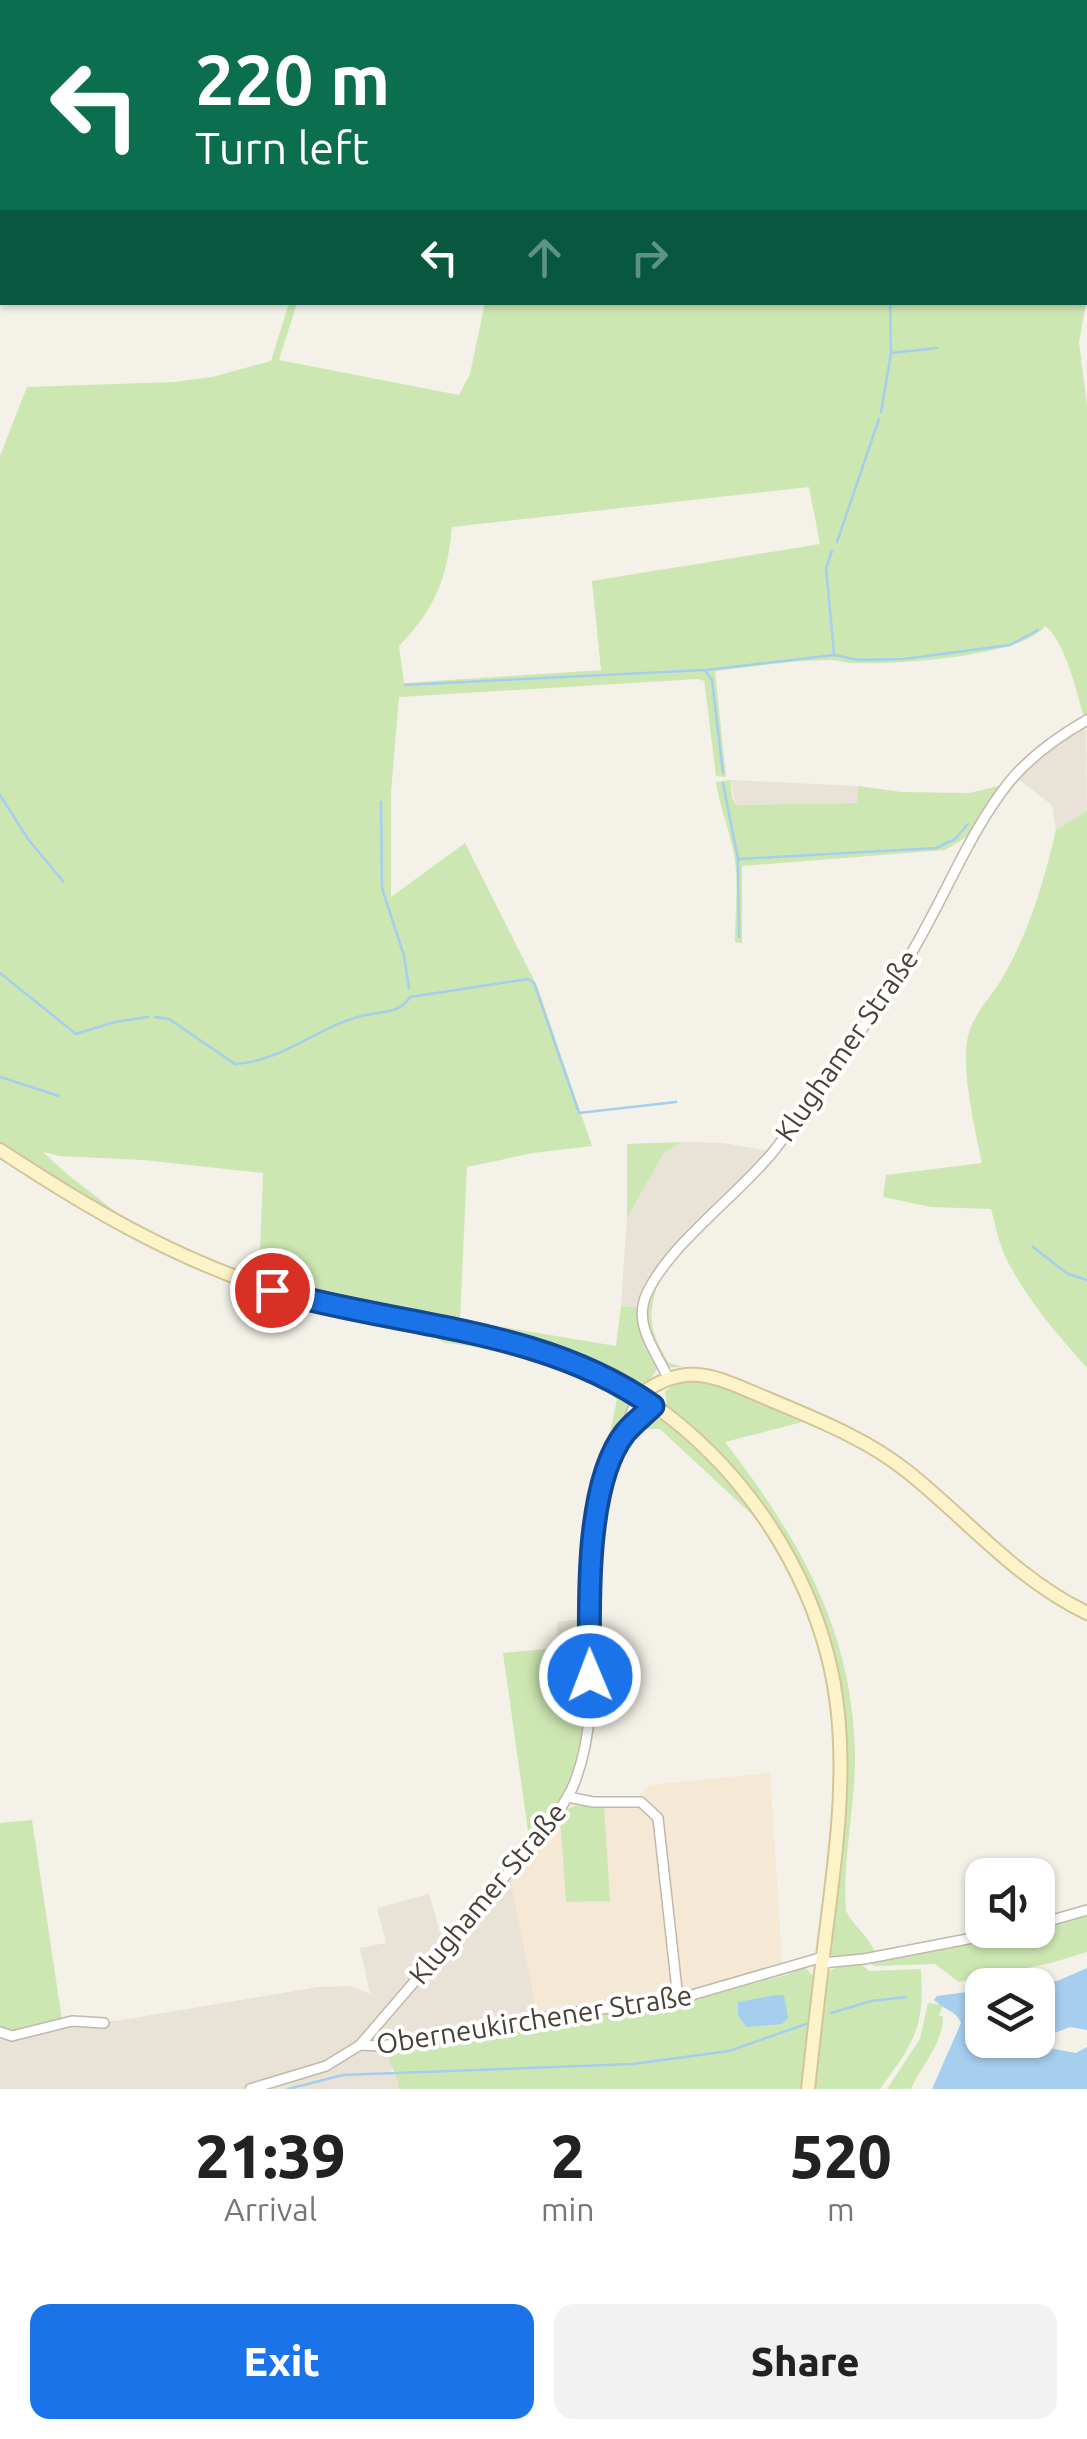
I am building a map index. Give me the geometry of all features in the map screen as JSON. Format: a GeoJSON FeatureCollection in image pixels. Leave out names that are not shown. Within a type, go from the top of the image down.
{"type":"FeatureCollection","features":[{"type":"Feature","properties":{"kind":"main road"},"geometry":{"type":"LineString","coordinates":[[0,1150],[113,1222],[208,1267],[309,1300],[540,1350],[608,1378],[653,1406],[710,1453],[758,1510],[800,1582],[819,1630],[836,1700],[838,1836],[808,2089]]}},
{"type":"Feature","properties":{"kind":"main road"},"geometry":{"type":"LineString","coordinates":[[638,1396],[668,1378],[689,1374],[714,1377],[818,1420],[872,1447],[932,1492],[1024,1575],[1087,1613]]}},
{"type":"Feature","properties":{"kind":"main road"},"geometry":{"type":"LineString","coordinates":[[653,1406],[668,1378]]}},
{"type":"Feature","properties":{"kind":"street","name":"Klughamer Straße"},"geometry":{"type":"LineString","coordinates":[[668,1378],[644,1327],[643,1306],[648,1290],[668,1262],[774,1150],[847,1048],[911,953],[983,822],[1012,780],[1042,750],[1087,720]]}},
{"type":"Feature","properties":{"kind":"street","name":"Klughamer Straße"},"geometry":{"type":"LineString","coordinates":[[360,2045],[550,1824],[568,1797],[580,1761],[590,1705],[590,1583],[599,1504],[610,1461],[638,1396]]}},
{"type":"Feature","properties":{"kind":"street","name":"Klughamer Straße"},"geometry":{"type":"LineString","coordinates":[[625,1432],[653,1406]]}},
{"type":"Feature","properties":{"kind":"street"},"geometry":{"type":"LineString","coordinates":[[568,1797],[593,1802],[641,1802],[658,1818],[678,1999]]}},
{"type":"Feature","properties":{"kind":"street"},"geometry":{"type":"LineString","coordinates":[[1055,1919],[1087,1910]]}},
{"type":"Feature","properties":{"kind":"street","name":"Oberneukirchener Straße"},"geometry":{"type":"LineString","coordinates":[[250,2089],[326,2066],[360,2045],[382,2046],[511,2022],[678,1999],[823,1960],[864,1959],[965,1939]]}},
{"type":"Feature","properties":{"kind":"street"},"geometry":{"type":"LineString","coordinates":[[0,2032],[12,2036],[72,2021],[104,2023]]}},
{"type":"Feature","properties":{"kind":"shaded area"},"geometry":{"type":"Polygon","coordinates":[[[1086,724],[1087,812],[1056,830],[1052,805],[1017,778],[1046,750],[1086,724]]]}},
{"type":"Feature","properties":{"kind":"shaded area"},"geometry":{"type":"Polygon","coordinates":[[[730,780],[858,786],[858,803],[736,805],[730,780]]]}},
{"type":"Feature","properties":{"kind":"shaded area"},"geometry":{"type":"Polygon","coordinates":[[[681,1142],[723,1143],[776,1152],[666,1269],[645,1308],[621,1306],[627,1218],[663,1154],[681,1142]]]}},
{"type":"Feature","properties":{"kind":"shaded area"},"geometry":{"type":"Polygon","coordinates":[[[586,1620],[586,1703],[571,1704],[555,1648],[558,1622],[586,1620]]]}},
{"type":"Feature","properties":{"kind":"shaded area"},"geometry":{"type":"Polygon","coordinates":[[[770,1773],[783,1976],[662,2005],[539,2021],[508,1868],[568,1791],[588,1798],[638,1796],[650,1785],[770,1773]]]}},
{"type":"Feature","properties":{"kind":"shaded area"},"geometry":{"type":"Polygon","coordinates":[[[508,1868],[539,2021],[390,2070],[399,2080],[399,2089],[0,2089],[0,2030],[62,2020],[116,2021],[318,1987],[351,1986],[370,1994],[360,1948],[386,1943],[377,1908],[429,1894],[443,1942],[508,1868]]]}},
{"type":"Feature","properties":{"kind":"green space"},"geometry":{"type":"Polygon","coordinates":[[[288,305],[296,305],[279,360],[459,395],[470,374],[485,305],[1086,305],[1079,342],[1087,406],[1087,727],[1066,658],[1045,626],[1032,637],[1011,645],[955,657],[871,663],[816,660],[715,671],[726,777],[716,776],[704,681],[698,679],[399,697],[391,793],[391,897],[465,843],[538,988],[592,1146],[467,1167],[460,1320],[616,1346],[621,1306],[645,1308],[660,1278],[653,1302],[653,1331],[669,1363],[684,1367],[658,1368],[649,1381],[636,1384],[530,1340],[326,1299],[259,1281],[263,1173],[43,1152],[139,1230],[0,1144],[0,456],[27,387],[174,382],[212,377],[271,361],[288,305]],[[809,487],[452,527],[438,591],[422,619],[399,646],[404,683],[601,670],[592,581],[820,544],[809,487]]]}},
{"type":"Feature","properties":{"kind":"green space"},"geometry":{"type":"Polygon","coordinates":[[[730,780],[736,805],[857,803],[858,786],[901,792],[969,793],[1003,785],[973,833],[945,850],[742,866],[742,943],[735,942],[734,857],[716,782],[730,780]]]}},
{"type":"Feature","properties":{"kind":"green space"},"geometry":{"type":"Polygon","coordinates":[[[1087,811],[1087,1368],[1021,1285],[1004,1254],[991,1209],[931,1207],[883,1197],[886,1175],[982,1163],[968,1085],[969,1032],[1004,975],[1029,923],[1056,830],[1087,811]]]}},
{"type":"Feature","properties":{"kind":"green space"},"geometry":{"type":"Polygon","coordinates":[[[681,1142],[663,1154],[627,1218],[627,1144],[681,1142]]]}},
{"type":"Feature","properties":{"kind":"green space"},"geometry":{"type":"Polygon","coordinates":[[[419,1330],[501,1346],[553,1362],[628,1398],[628,1413],[601,1472],[617,1400],[611,1393],[546,1364],[496,1349],[446,1343],[419,1330]]]}},
{"type":"Feature","properties":{"kind":"green space"},"geometry":{"type":"Polygon","coordinates":[[[683,1379],[709,1381],[806,1421],[725,1442],[776,1513],[832,1624],[852,1707],[855,1752],[846,1911],[875,1953],[834,1958],[828,1951],[845,1808],[847,1749],[839,1688],[775,1526],[737,1472],[712,1445],[667,1408],[665,1391],[683,1379]]]}},
{"type":"Feature","properties":{"kind":"green space"},"geometry":{"type":"Polygon","coordinates":[[[653,1416],[698,1449],[760,1522],[660,1429],[646,1429],[619,1451],[636,1427],[653,1416]]]}},
{"type":"Feature","properties":{"kind":"green space"},"geometry":{"type":"Polygon","coordinates":[[[555,1648],[570,1703],[586,1703],[578,1761],[559,1805],[498,1879],[498,1868],[528,1831],[503,1653],[555,1648]]]}},
{"type":"Feature","properties":{"kind":"green space"},"geometry":{"type":"Polygon","coordinates":[[[574,1806],[604,1806],[610,1901],[566,1902],[560,1818],[574,1806]]]}},
{"type":"Feature","properties":{"kind":"green space"},"geometry":{"type":"Polygon","coordinates":[[[32,1820],[62,2020],[16,2033],[0,2030],[0,1823],[32,1820]]]}},
{"type":"Feature","properties":{"kind":"green space"},"geometry":{"type":"Polygon","coordinates":[[[1087,1915],[1087,1952],[1027,1968],[965,1968],[965,1981],[959,1982],[935,1964],[871,1963],[965,1944],[965,1948],[1055,1948],[1055,1925],[1087,1915]]]}},
{"type":"Feature","properties":{"kind":"green space"},"geometry":{"type":"Polygon","coordinates":[[[861,1964],[869,1971],[921,1969],[921,2006],[915,2034],[880,2089],[811,2089],[827,1973],[838,1966],[861,1964]]]}},
{"type":"Feature","properties":{"kind":"green space"},"geometry":{"type":"Polygon","coordinates":[[[805,1967],[813,1976],[813,1986],[801,2089],[399,2089],[385,2049],[697,1998],[805,1967]]]}},
{"type":"Feature","properties":{"kind":"green space"},"geometry":{"type":"Polygon","coordinates":[[[928,2003],[943,2005],[939,2015],[943,2017],[942,2027],[935,2046],[911,2089],[887,2089],[920,2039],[928,2003]]]}},
{"type":"Feature","properties":{"kind":"water"},"geometry":{"type":"Polygon","coordinates":[[[1087,1968],[1087,2030],[1070,2027],[1055,2033],[1057,1981],[1087,1968]]]}},
{"type":"Feature","properties":{"kind":"water"},"geometry":{"type":"Polygon","coordinates":[[[965,1992],[965,2058],[1055,2058],[1055,2049],[1076,2053],[1087,2047],[1087,2089],[932,2089],[961,2023],[934,2000],[937,1996],[965,1992]]]}},
{"type":"Feature","properties":{"kind":"water"},"geometry":{"type":"Polygon","coordinates":[[[784,1995],[788,2018],[782,2024],[746,2027],[738,2015],[738,2002],[784,1995]]]}},
{"type":"Feature","properties":{"kind":"waterway"},"geometry":{"type":"LineString","coordinates":[[890,305],[891,351]]}},
{"type":"Feature","properties":{"kind":"waterway"},"geometry":{"type":"LineString","coordinates":[[881,412],[891,353],[937,348]]}},
{"type":"Feature","properties":{"kind":"waterway"},"geometry":{"type":"LineString","coordinates":[[837,542],[879,419]]}},
{"type":"Feature","properties":{"kind":"waterway"},"geometry":{"type":"LineString","coordinates":[[832,551],[826,568],[834,653]]}},
{"type":"Feature","properties":{"kind":"waterway"},"geometry":{"type":"LineString","coordinates":[[706,670],[834,655],[859,660],[904,659],[1010,645],[1038,630]]}},
{"type":"Feature","properties":{"kind":"waterway"},"geometry":{"type":"LineString","coordinates":[[405,685],[705,670],[712,680],[723,773]]}},
{"type":"Feature","properties":{"kind":"waterway"},"geometry":{"type":"LineString","coordinates":[[723,783],[738,859],[739,937]]}},
{"type":"Feature","properties":{"kind":"waterway"},"geometry":{"type":"LineString","coordinates":[[0,795],[28,839],[63,881]]}},
{"type":"Feature","properties":{"kind":"waterway"},"geometry":{"type":"LineString","coordinates":[[381,802],[382,888],[404,956],[409,988]]}},
{"type":"Feature","properties":{"kind":"waterway"},"geometry":{"type":"LineString","coordinates":[[738,859],[936,848],[955,839],[968,824]]}},
{"type":"Feature","properties":{"kind":"waterway"},"geometry":{"type":"LineString","coordinates":[[0,973],[76,1034],[148,1017]]}},
{"type":"Feature","properties":{"kind":"waterway"},"geometry":{"type":"LineString","coordinates":[[155,1017],[169,1019],[235,1064],[269,1057],[345,1021],[394,1010],[410,997],[528,979],[534,983],[579,1113],[676,1102]]}},
{"type":"Feature","properties":{"kind":"waterway"},"geometry":{"type":"LineString","coordinates":[[0,1077],[59,1096]]}},
{"type":"Feature","properties":{"kind":"waterway"},"geometry":{"type":"LineString","coordinates":[[1033,1247],[1068,1274],[1087,1280]]}},
{"type":"Feature","properties":{"kind":"waterway"},"geometry":{"type":"LineString","coordinates":[[831,2013],[871,2001],[906,1997]]}},
{"type":"Feature","properties":{"kind":"waterway"},"geometry":{"type":"LineString","coordinates":[[288,2089],[343,2075],[633,2064],[729,2051],[806,2024]]}},
{"type":"Feature","properties":{"kind":"route"},"geometry":{"type":"LineString","coordinates":[[272,1290],[540,1350],[608,1378],[653,1406],[625,1432],[602,1485],[590,1583],[590,1676]]}}]}
